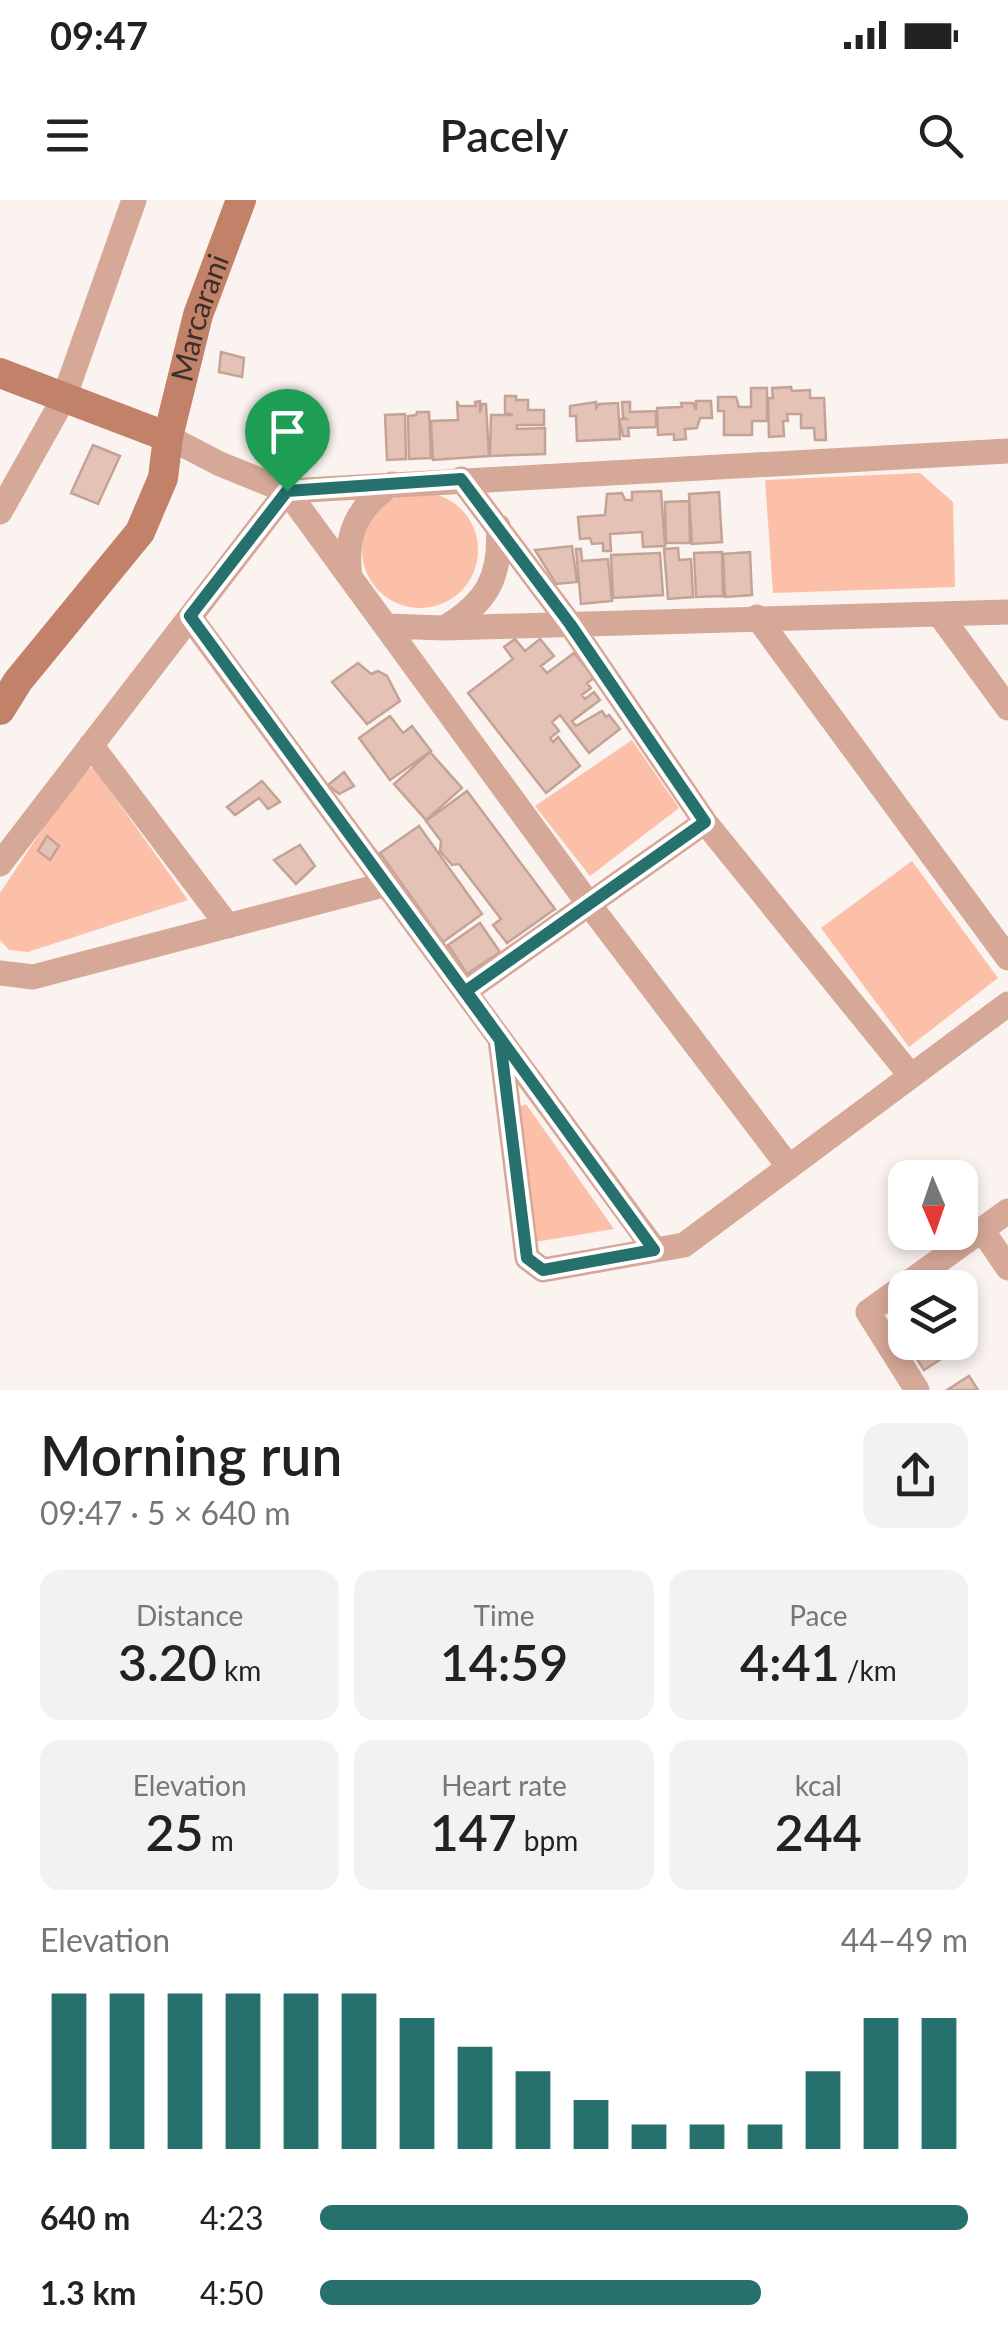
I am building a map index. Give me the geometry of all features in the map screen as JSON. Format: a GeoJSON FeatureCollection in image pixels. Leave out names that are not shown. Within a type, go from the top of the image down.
{"type":"FeatureCollection","features":[{"type":"Feature","properties":{"kind":"main road","name":"Marcarani"},"geometry":{"type":"LineString","coordinates":[[0,710],[18,681],[140,532],[163,478],[168,437],[198,315],[241,200]]}},
{"type":"Feature","properties":{"kind":"main road"},"geometry":{"type":"LineString","coordinates":[[0,373],[168,437]]}},
{"type":"Feature","properties":{"kind":"street"},"geometry":{"type":"LineString","coordinates":[[0,512],[64,398],[134,200]]}},
{"type":"Feature","properties":{"kind":"street"},"geometry":{"type":"LineString","coordinates":[[168,437],[220,464],[287,491],[1008,451]]}},
{"type":"Feature","properties":{"kind":"street"},"geometry":{"type":"LineString","coordinates":[[461,479],[570,624],[705,822],[911,1076]]}},
{"type":"Feature","properties":{"kind":"street"},"geometry":{"type":"LineString","coordinates":[[350,578],[350,534],[359,514],[374,496],[392,484]]}},
{"type":"Feature","properties":{"kind":"street"},"geometry":{"type":"LineString","coordinates":[[287,491],[588,903],[789,1167]]}},
{"type":"Feature","properties":{"kind":"street"},"geometry":{"type":"LineString","coordinates":[[0,864],[287,491]]}},
{"type":"Feature","properties":{"kind":"street"},"geometry":{"type":"LineString","coordinates":[[444,628],[483,598],[495,575],[500,551],[498,526]]}},
{"type":"Feature","properties":{"kind":"street"},"geometry":{"type":"LineString","coordinates":[[387,626],[444,628],[1008,612]]}},
{"type":"Feature","properties":{"kind":"street"},"geometry":{"type":"LineString","coordinates":[[940,615],[1008,708]]}},
{"type":"Feature","properties":{"kind":"street"},"geometry":{"type":"LineString","coordinates":[[190,616],[654,1250]]}},
{"type":"Feature","properties":{"kind":"street"},"geometry":{"type":"LineString","coordinates":[[757,617],[1008,958]]}},
{"type":"Feature","properties":{"kind":"street"},"geometry":{"type":"LineString","coordinates":[[92,745],[228,926]]}},
{"type":"Feature","properties":{"kind":"street"},"geometry":{"type":"LineString","coordinates":[[466,991],[705,822]]}},
{"type":"Feature","properties":{"kind":"street"},"geometry":{"type":"LineString","coordinates":[[0,973],[32,977],[387,884]]}},
{"type":"Feature","properties":{"kind":"street"},"geometry":{"type":"LineString","coordinates":[[500,1040],[527,1258],[543,1270],[684,1245],[1008,1004]]}},
{"type":"Feature","properties":{"kind":"street"},"geometry":{"type":"LineString","coordinates":[[917,1390],[868,1312],[1008,1211]]}},
{"type":"Feature","properties":{"kind":"street"},"geometry":{"type":"LineString","coordinates":[[982,1230],[1008,1268]]}},
{"type":"Feature","properties":{"kind":"shaded area"},"geometry":{"type":"Polygon","coordinates":[[[920,473],[953,502],[955,587],[773,593],[765,480],[920,473]]]}},
{"type":"Feature","properties":{"kind":"shaded area"},"geometry":{"type":"Polygon","coordinates":[[[420,492],[442,496],[461,509],[474,528],[478,550],[474,572],[461,591],[442,604],[420,608],[398,604],[379,591],[366,572],[362,550],[366,528],[379,509],[398,496],[420,492]]]}},
{"type":"Feature","properties":{"kind":"shaded area"},"geometry":{"type":"Polygon","coordinates":[[[632,740],[679,808],[590,876],[535,806],[632,740]]]}},
{"type":"Feature","properties":{"kind":"shaded area"},"geometry":{"type":"Polygon","coordinates":[[[93,767],[188,900],[28,952],[9,950],[0,940],[0,893],[79,774],[93,767]]]}},
{"type":"Feature","properties":{"kind":"shaded area"},"geometry":{"type":"Polygon","coordinates":[[[912,861],[998,978],[909,1047],[821,928],[912,861]]]}},
{"type":"Feature","properties":{"kind":"shaded area"},"geometry":{"type":"Polygon","coordinates":[[[526,1104],[614,1229],[535,1242],[517,1108],[526,1104]]]}},
{"type":"Feature","properties":{"kind":"building"},"geometry":{"type":"Polygon","coordinates":[[[221,352],[244,358],[242,377],[219,372],[221,352]]]}},
{"type":"Feature","properties":{"kind":"building"},"geometry":{"type":"Polygon","coordinates":[[[791,387],[792,391],[810,390],[810,398],[824,398],[826,440],[815,440],[814,428],[801,428],[801,414],[787,414],[788,421],[783,421],[784,436],[769,437],[768,398],[773,398],[772,388],[791,387]]]}},
{"type":"Feature","properties":{"kind":"building"},"geometry":{"type":"Polygon","coordinates":[[[751,388],[767,388],[767,421],[752,421],[752,435],[724,435],[724,411],[718,411],[718,397],[736,397],[739,407],[751,407],[751,388]]]}},
{"type":"Feature","properties":{"kind":"building"},"geometry":{"type":"Polygon","coordinates":[[[505,396],[528,400],[528,410],[544,410],[544,425],[517,425],[517,429],[545,428],[545,454],[490,456],[491,415],[513,415],[505,413],[505,396]]]}},
{"type":"Feature","properties":{"kind":"building"},"geometry":{"type":"Polygon","coordinates":[[[457,401],[459,406],[476,406],[475,402],[480,401],[480,413],[482,404],[486,404],[489,456],[433,460],[431,421],[458,420],[457,401]]]}},
{"type":"Feature","properties":{"kind":"building"},"geometry":{"type":"Polygon","coordinates":[[[696,401],[711,401],[712,418],[700,418],[697,428],[685,429],[686,439],[674,440],[674,434],[658,435],[657,408],[693,403],[696,410],[696,401]]]}},
{"type":"Feature","properties":{"kind":"building"},"geometry":{"type":"Polygon","coordinates":[[[596,402],[596,408],[599,404],[618,403],[620,439],[577,441],[576,416],[570,416],[570,406],[596,402]]]}},
{"type":"Feature","properties":{"kind":"building"},"geometry":{"type":"Polygon","coordinates":[[[622,402],[630,402],[630,412],[656,411],[656,427],[628,428],[629,436],[623,436],[619,419],[626,419],[622,402]]]}},
{"type":"Feature","properties":{"kind":"building"},"geometry":{"type":"Polygon","coordinates":[[[429,412],[431,458],[409,459],[408,416],[429,412]]]}},
{"type":"Feature","properties":{"kind":"building"},"geometry":{"type":"Polygon","coordinates":[[[405,414],[406,459],[387,460],[385,415],[405,414]]]}},
{"type":"Feature","properties":{"kind":"building"},"geometry":{"type":"Polygon","coordinates":[[[93,445],[120,456],[98,504],[71,493],[93,445]]]}},
{"type":"Feature","properties":{"kind":"building"},"geometry":{"type":"Polygon","coordinates":[[[661,491],[665,546],[643,547],[642,532],[610,534],[611,551],[603,551],[603,543],[580,539],[578,517],[605,515],[607,494],[622,493],[625,500],[632,500],[632,492],[661,491]]]}},
{"type":"Feature","properties":{"kind":"building"},"geometry":{"type":"Polygon","coordinates":[[[719,492],[722,542],[692,544],[689,494],[719,492]]]}},
{"type":"Feature","properties":{"kind":"building"},"geometry":{"type":"Polygon","coordinates":[[[689,501],[690,543],[666,543],[665,502],[689,501]]]}},
{"type":"Feature","properties":{"kind":"building"},"geometry":{"type":"Polygon","coordinates":[[[572,546],[577,582],[556,584],[535,550],[572,546]]]}},
{"type":"Feature","properties":{"kind":"building"},"geometry":{"type":"Polygon","coordinates":[[[678,548],[679,560],[691,559],[693,597],[668,599],[664,549],[678,548]]]}},
{"type":"Feature","properties":{"kind":"building"},"geometry":{"type":"Polygon","coordinates":[[[576,549],[581,549],[582,561],[608,559],[612,601],[581,604],[576,549]]]}},
{"type":"Feature","properties":{"kind":"building"},"geometry":{"type":"Polygon","coordinates":[[[722,552],[723,596],[696,597],[694,553],[722,552]]]}},
{"type":"Feature","properties":{"kind":"building"},"geometry":{"type":"Polygon","coordinates":[[[750,552],[752,595],[725,597],[723,554],[750,552]]]}},
{"type":"Feature","properties":{"kind":"building"},"geometry":{"type":"Polygon","coordinates":[[[660,553],[663,595],[613,598],[611,555],[660,553]]]}},
{"type":"Feature","properties":{"kind":"building"},"geometry":{"type":"Polygon","coordinates":[[[515,639],[525,651],[540,639],[554,656],[541,666],[547,673],[574,653],[594,678],[587,683],[591,688],[582,695],[585,699],[594,692],[600,700],[572,721],[576,726],[602,711],[620,729],[589,753],[560,715],[552,722],[559,731],[550,738],[553,742],[558,737],[580,766],[546,793],[468,693],[513,659],[504,647],[515,639]]]}},
{"type":"Feature","properties":{"kind":"building"},"geometry":{"type":"Polygon","coordinates":[[[358,663],[371,674],[378,671],[387,676],[400,701],[367,724],[332,682],[358,663]]]}},
{"type":"Feature","properties":{"kind":"building"},"geometry":{"type":"Polygon","coordinates":[[[390,716],[403,733],[412,726],[431,751],[390,780],[359,738],[390,716]]]}},
{"type":"Feature","properties":{"kind":"building"},"geometry":{"type":"Polygon","coordinates":[[[430,752],[462,788],[426,820],[394,784],[430,752]]]}},
{"type":"Feature","properties":{"kind":"building"},"geometry":{"type":"Polygon","coordinates":[[[344,772],[354,786],[339,794],[328,785],[344,772]]]}},
{"type":"Feature","properties":{"kind":"building"},"geometry":{"type":"Polygon","coordinates":[[[262,781],[280,802],[268,809],[259,798],[235,815],[227,807],[262,781]]]}},
{"type":"Feature","properties":{"kind":"building"},"geometry":{"type":"Polygon","coordinates":[[[467,791],[555,909],[507,943],[493,925],[501,919],[459,864],[452,865],[440,851],[441,841],[426,821],[467,791]]]}},
{"type":"Feature","properties":{"kind":"building"},"geometry":{"type":"Polygon","coordinates":[[[419,826],[482,914],[443,942],[380,853],[419,826]]]}},
{"type":"Feature","properties":{"kind":"building"},"geometry":{"type":"Polygon","coordinates":[[[47,836],[59,846],[50,860],[38,851],[47,836]]]}},
{"type":"Feature","properties":{"kind":"building"},"geometry":{"type":"Polygon","coordinates":[[[300,845],[315,866],[296,884],[274,860],[300,845]]]}},
{"type":"Feature","properties":{"kind":"building"},"geometry":{"type":"Polygon","coordinates":[[[480,923],[500,952],[467,974],[448,945],[480,923]]]}},
{"type":"Feature","properties":{"kind":"building"},"geometry":{"type":"Polygon","coordinates":[[[918,1360],[939,1360],[924,1370],[918,1360]]]}},
{"type":"Feature","properties":{"kind":"building"},"geometry":{"type":"Polygon","coordinates":[[[969,1376],[978,1390],[947,1390],[969,1376]]]}},
{"type":"Feature","properties":{"kind":"route"},"geometry":{"type":"LineString","coordinates":[[461,479],[570,624],[705,822],[466,991],[654,1250],[543,1270],[527,1258],[500,1040],[190,616],[287,491],[461,479]]}}]}
